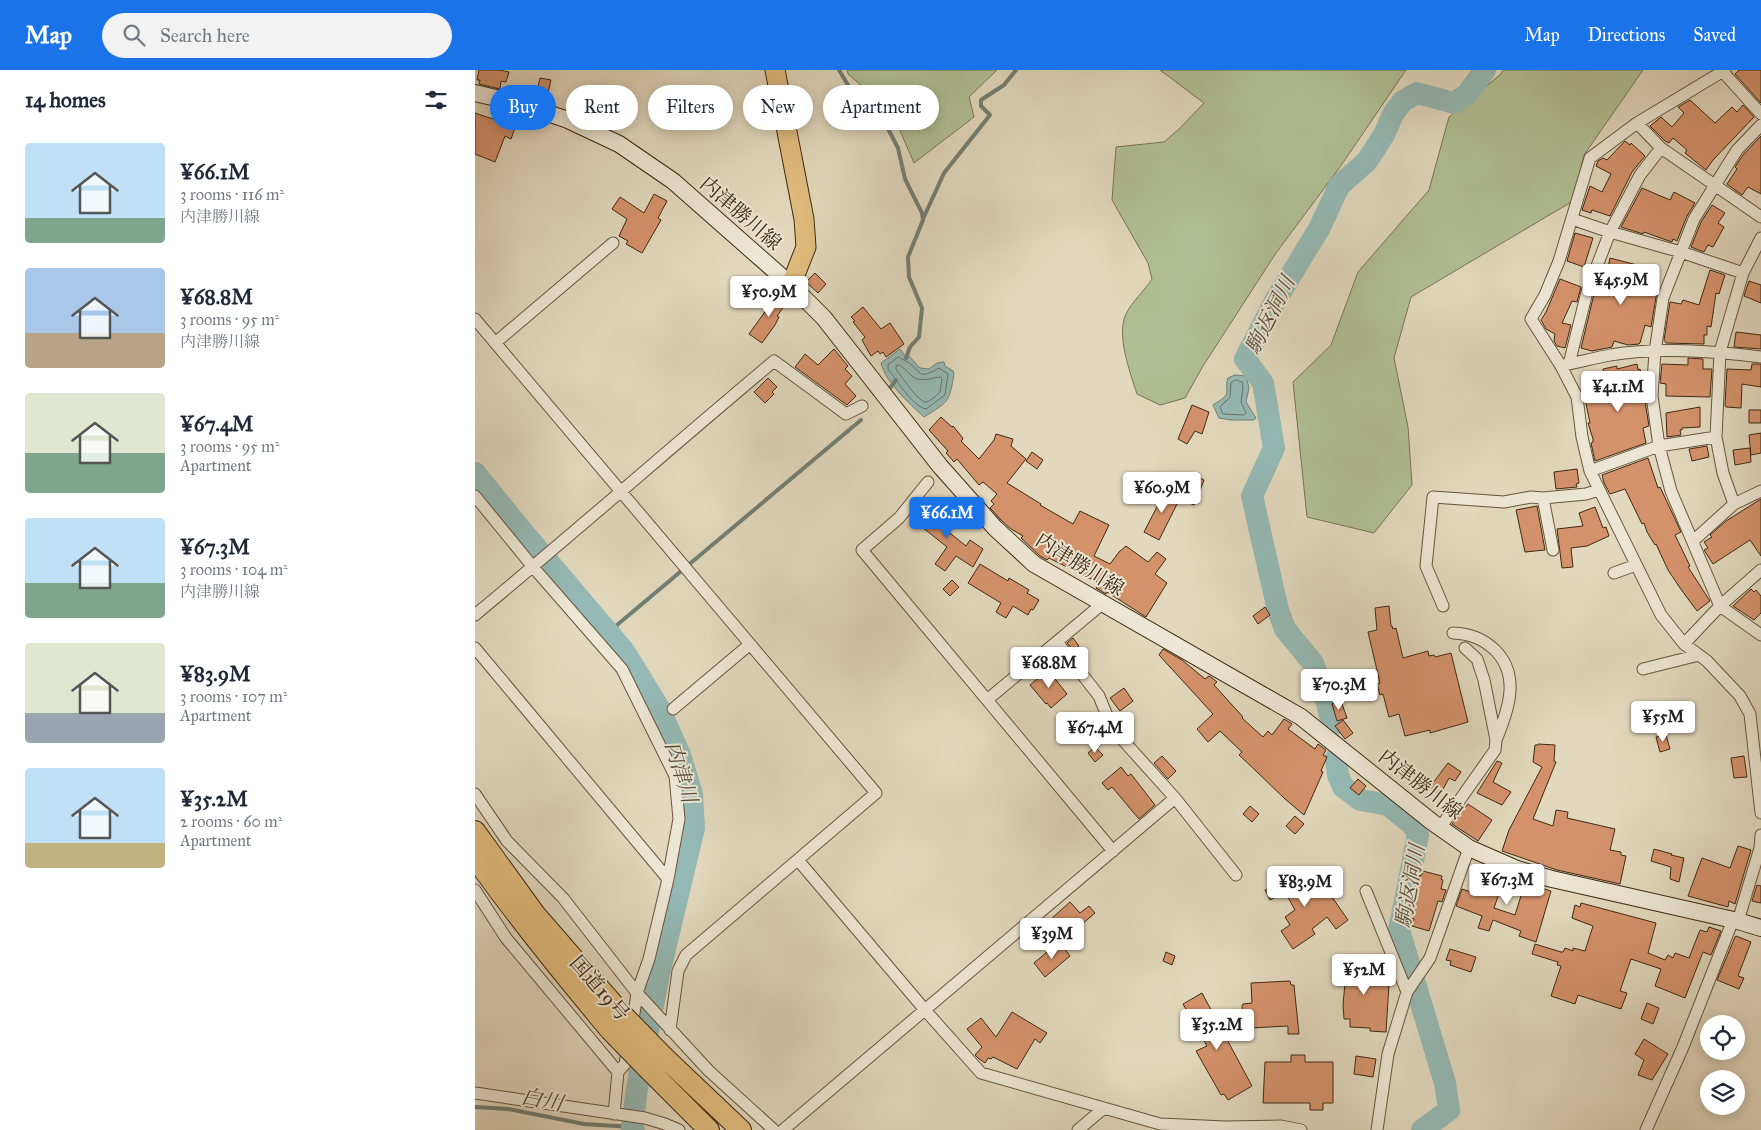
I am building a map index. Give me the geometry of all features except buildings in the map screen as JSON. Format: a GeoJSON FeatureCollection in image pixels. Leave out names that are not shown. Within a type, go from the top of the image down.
{"type":"FeatureCollection","features":[{"type":"Feature","properties":{"kind":"highway","name":"国道19号"},"geometry":{"type":"LineString","coordinates":[[475,831],[616,1022]]}},
{"type":"Feature","properties":{"kind":"highway","name":"国道19号"},"geometry":{"type":"LineString","coordinates":[[475,858],[510,907],[562,973],[616,1022],[656,1063],[709,1130]]}},
{"type":"Feature","properties":{"kind":"highway","name":"国道19号"},"geometry":{"type":"LineString","coordinates":[[656,1063],[741,1130]]}},
{"type":"Feature","properties":{"kind":"main road"},"geometry":{"type":"LineString","coordinates":[[775,70],[804,219],[806,246],[791,285]]}},
{"type":"Feature","properties":{"kind":"main road","name":"内津勝川線"},"geometry":{"type":"LineString","coordinates":[[475,93],[521,104],[569,120],[619,144],[673,182],[791,285],[824,318],[940,466],[995,528],[1034,564],[1301,717],[1440,828],[1469,848],[1517,869],[1552,879],[1761,928]]}},
{"type":"Feature","properties":{"kind":"street"},"geometry":{"type":"LineString","coordinates":[[1761,114],[1724,71],[1637,123],[1590,158],[1559,261],[1545,295],[1531,318],[1565,365],[1577,397],[1582,437],[1590,471],[1661,615],[1684,644],[1707,661],[1740,696],[1750,714],[1761,813]]}},
{"type":"Feature","properties":{"kind":"street"},"geometry":{"type":"LineString","coordinates":[[1637,123],[1661,148],[1761,217]]}},
{"type":"Feature","properties":{"kind":"street"},"geometry":{"type":"LineString","coordinates":[[1761,125],[1737,150],[1694,219],[1663,298],[1655,352],[1652,396],[1659,446],[1671,491],[1720,606],[1761,635]]}},
{"type":"Feature","properties":{"kind":"street"},"geometry":{"type":"LineString","coordinates":[[1565,365],[1587,292],[1610,232],[1640,174],[1661,148]]}},
{"type":"Feature","properties":{"kind":"street"},"geometry":{"type":"LineString","coordinates":[[1572,219],[1743,273]]}},
{"type":"Feature","properties":{"kind":"street"},"geometry":{"type":"LineString","coordinates":[[1735,504],[1723,473],[1716,437],[1720,352],[1743,273],[1761,238]]}},
{"type":"Feature","properties":{"kind":"street"},"geometry":{"type":"LineString","coordinates":[[495,343],[613,243]]}},
{"type":"Feature","properties":{"kind":"street"},"geometry":{"type":"LineString","coordinates":[[475,319],[876,793],[685,955],[678,970],[671,1030]]}},
{"type":"Feature","properties":{"kind":"street"},"geometry":{"type":"LineString","coordinates":[[1565,365],[1611,355],[1655,352],[1720,352],[1761,357]]}},
{"type":"Feature","properties":{"kind":"street"},"geometry":{"type":"LineString","coordinates":[[475,615],[774,361],[845,414],[862,406]]}},
{"type":"Feature","properties":{"kind":"street"},"geometry":{"type":"LineString","coordinates":[[1590,471],[1659,446],[1716,437]]}},
{"type":"Feature","properties":{"kind":"street"},"geometry":{"type":"LineString","coordinates":[[928,482],[899,518],[862,550],[1113,851]]}},
{"type":"Feature","properties":{"kind":"street"},"geometry":{"type":"LineString","coordinates":[[1443,606],[1426,566],[1433,497],[1504,502],[1587,494],[1599,490]]}},
{"type":"Feature","properties":{"kind":"street"},"geometry":{"type":"LineString","coordinates":[[1693,541],[1735,504],[1761,491]]}},
{"type":"Feature","properties":{"kind":"street"},"geometry":{"type":"LineString","coordinates":[[475,496],[533,567],[622,669],[675,776],[679,820],[668,879],[641,996],[636,1004],[625,1064],[618,1072],[617,1114]]}},
{"type":"Feature","properties":{"kind":"street"},"geometry":{"type":"LineString","coordinates":[[1543,498],[1553,550]]}},
{"type":"Feature","properties":{"kind":"street"},"geometry":{"type":"LineString","coordinates":[[1614,573],[1636,565]]}},
{"type":"Feature","properties":{"kind":"street"},"geometry":{"type":"LineString","coordinates":[[1684,644],[1720,606],[1761,570]]}},
{"type":"Feature","properties":{"kind":"street"},"geometry":{"type":"LineString","coordinates":[[987,700],[1102,604]]}},
{"type":"Feature","properties":{"kind":"street"},"geometry":{"type":"LineString","coordinates":[[1440,828],[1495,750],[1496,740],[1506,716],[1511,685],[1508,669],[1501,656],[1479,637],[1453,633]]}},
{"type":"Feature","properties":{"kind":"street"},"geometry":{"type":"LineString","coordinates":[[1057,642],[1099,696],[1112,728],[1175,798],[1236,875]]}},
{"type":"Feature","properties":{"kind":"street"},"geometry":{"type":"LineString","coordinates":[[673,709],[749,645]]}},
{"type":"Feature","properties":{"kind":"street"},"geometry":{"type":"LineString","coordinates":[[475,648],[668,879]]}},
{"type":"Feature","properties":{"kind":"street"},"geometry":{"type":"LineString","coordinates":[[1465,648],[1477,659],[1484,680],[1496,740]]}},
{"type":"Feature","properties":{"kind":"street"},"geometry":{"type":"LineString","coordinates":[[1643,669],[1699,655]]}},
{"type":"Feature","properties":{"kind":"street"},"geometry":{"type":"LineString","coordinates":[[475,794],[507,841],[563,898],[641,996],[671,1030],[709,1072],[774,1130]]}},
{"type":"Feature","properties":{"kind":"street"},"geometry":{"type":"LineString","coordinates":[[783,1130],[1175,798]]}},
{"type":"Feature","properties":{"kind":"street"},"geometry":{"type":"LineString","coordinates":[[1646,1130],[1683,1047],[1735,921],[1760,848],[1761,835]]}},
{"type":"Feature","properties":{"kind":"street"},"geometry":{"type":"LineString","coordinates":[[1377,1130],[1388,1054],[1407,992],[1430,958],[1469,848]]}},
{"type":"Feature","properties":{"kind":"street"},"geometry":{"type":"LineString","coordinates":[[798,860],[981,1073],[1160,1124],[1223,1129],[1281,1126],[1301,1130]]}},
{"type":"Feature","properties":{"kind":"street"},"geometry":{"type":"LineString","coordinates":[[475,890],[506,938],[618,1072]]}},
{"type":"Feature","properties":{"kind":"street"},"geometry":{"type":"LineString","coordinates":[[1366,891],[1407,992]]}},
{"type":"Feature","properties":{"kind":"street"},"geometry":{"type":"LineString","coordinates":[[475,1093],[645,1118],[679,1130]]}},
{"type":"Feature","properties":{"kind":"street"},"geometry":{"type":"LineString","coordinates":[[1078,1130],[1104,1108]]}},
{"type":"Feature","properties":{"kind":"green space"},"geometry":{"type":"Polygon","coordinates":[[[847,70],[997,70],[969,97],[974,117],[914,163],[900,130],[939,130],[939,85],[861,85],[848,74],[847,70]]]}},
{"type":"Feature","properties":{"kind":"green space"},"geometry":{"type":"Polygon","coordinates":[[[1160,70],[1406,70],[1340,167],[1276,253],[1203,366],[1185,398],[1160,405],[1137,394],[1125,354],[1123,323],[1126,314],[1152,279],[1148,263],[1112,200],[1116,147],[1164,142],[1204,103],[1160,70]]]}},
{"type":"Feature","properties":{"kind":"green space"},"geometry":{"type":"Polygon","coordinates":[[[1503,70],[1643,70],[1584,155],[1573,201],[1411,297],[1394,358],[1408,427],[1412,485],[1374,533],[1307,517],[1293,382],[1331,345],[1358,272],[1429,190],[1449,117],[1501,74],[1503,70]]]}},
{"type":"Feature","properties":{"kind":"water"},"geometry":{"type":"Polygon","coordinates":[[[900,349],[905,356],[908,355],[920,368],[929,369],[937,363],[944,362],[945,366],[953,371],[949,396],[939,408],[924,417],[893,385],[881,363],[900,349]]]}},
{"type":"Feature","properties":{"kind":"water"},"geometry":{"type":"Polygon","coordinates":[[[1235,375],[1246,376],[1249,388],[1246,402],[1256,418],[1254,420],[1219,418],[1213,405],[1226,396],[1228,378],[1235,375]]]}},
{"type":"Feature","properties":{"kind":"waterway"},"geometry":{"type":"LineString","coordinates":[[839,70],[858,102],[882,117],[898,148],[905,179],[922,213],[923,220],[908,257],[909,277],[922,308],[919,337],[910,347],[906,358]]}},
{"type":"Feature","properties":{"kind":"waterway"},"geometry":{"type":"LineString","coordinates":[[923,219],[944,173],[990,115],[981,106],[981,100],[1004,85],[1016,70]]}},
{"type":"Feature","properties":{"kind":"waterway","name":"駒返洞川"},"geometry":{"type":"LineString","coordinates":[[1332,726],[1327,703],[1313,663],[1285,629],[1278,610],[1252,496],[1274,448],[1263,383],[1245,359],[1275,301],[1319,229],[1339,186],[1367,161],[1385,133],[1393,114],[1403,101],[1417,93],[1454,103],[1467,94],[1485,70]]}},
{"type":"Feature","properties":{"kind":"waterway"},"geometry":{"type":"LineString","coordinates":[[890,388],[896,380]]}},
{"type":"Feature","properties":{"kind":"waterway"},"geometry":{"type":"LineString","coordinates":[[614,637],[617,625],[861,420]]}},
{"type":"Feature","properties":{"kind":"waterway","name":"内津川"},"geometry":{"type":"LineString","coordinates":[[475,473],[624,651],[659,708],[680,755],[692,794],[694,828],[659,974],[637,1088],[632,1127],[634,1130]]}},
{"type":"Feature","properties":{"kind":"waterway","name":"駒返洞川"},"geometry":{"type":"LineString","coordinates":[[1336,758],[1338,775],[1343,787],[1361,800],[1388,805],[1414,826],[1418,835],[1399,930],[1445,1083],[1449,1110],[1422,1130]]}},
{"type":"Feature","properties":{"kind":"waterway","name":"白川"},"geometry":{"type":"LineString","coordinates":[[475,1107],[508,1109],[584,1124],[632,1127]]}}]}
